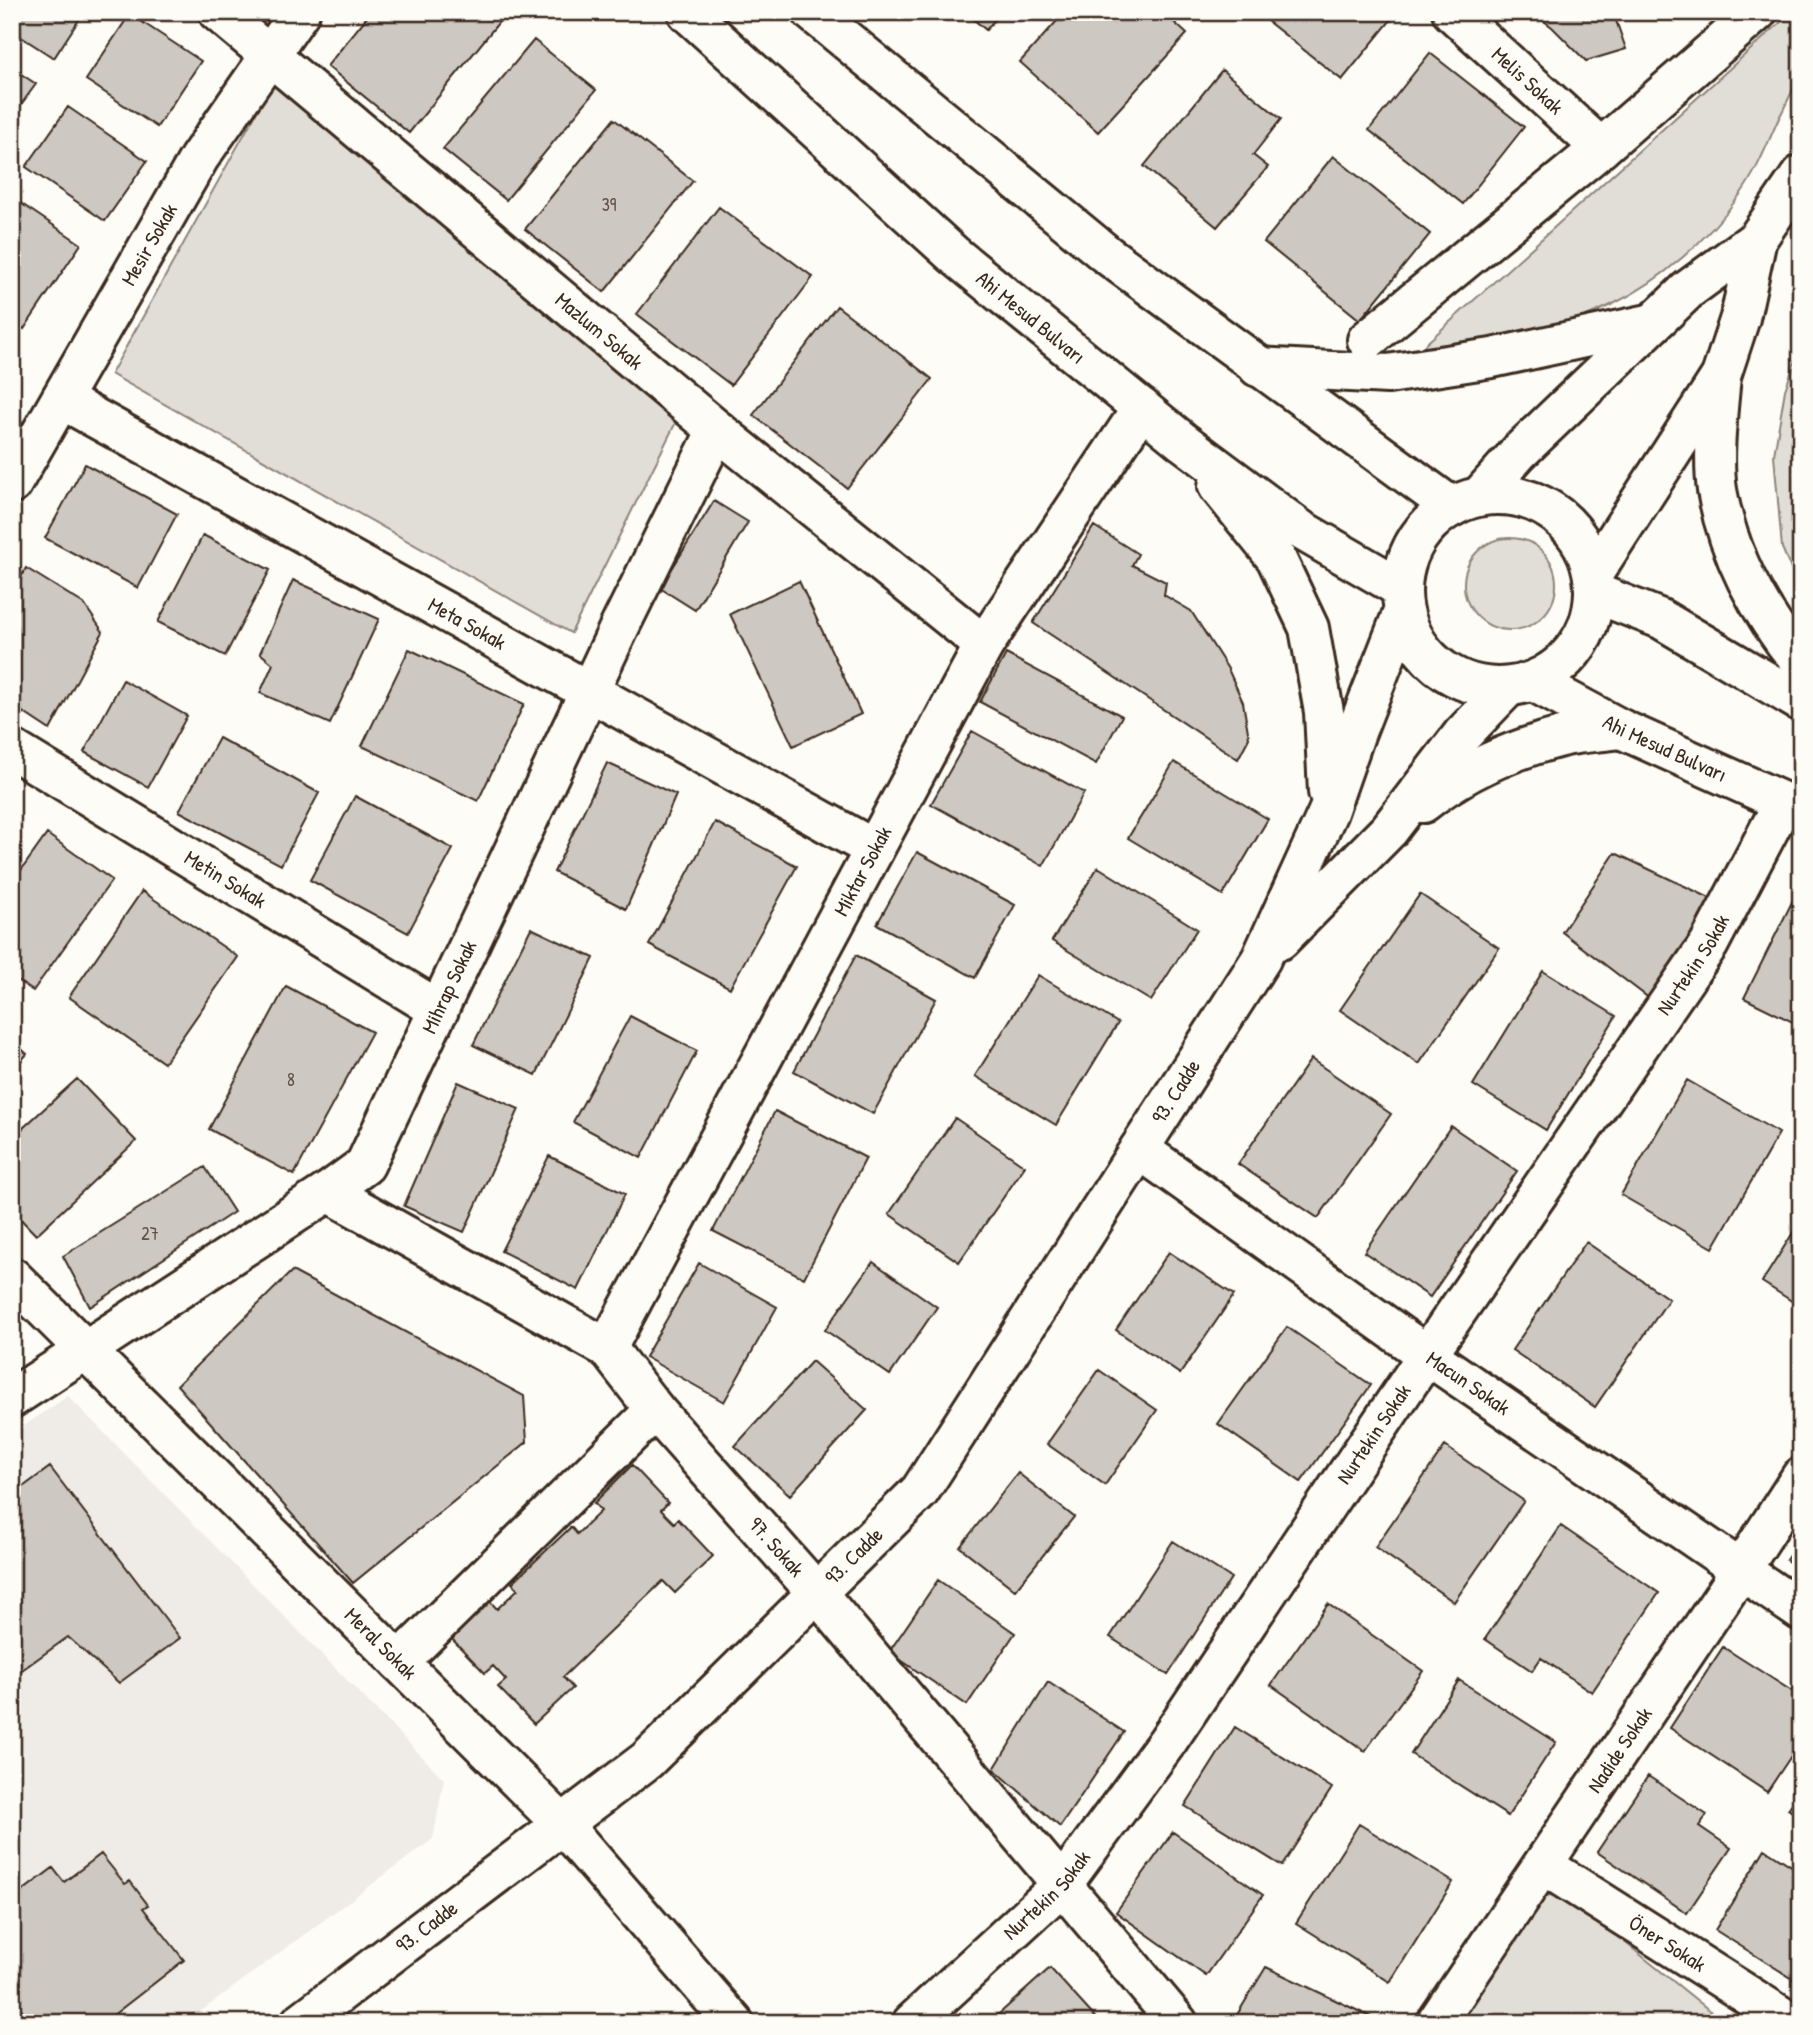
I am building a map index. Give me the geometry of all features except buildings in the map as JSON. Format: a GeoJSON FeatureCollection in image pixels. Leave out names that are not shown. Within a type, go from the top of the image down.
{"type":"FeatureCollection","features":[{"type":"Feature","properties":{"kind":"street","name":"Mazlum Sokak"},"geometry":{"type":"LineString","coordinates":[[218,12],[717,430],[984,645]]}},
{"type":"Feature","properties":{"kind":"street","name":"Mesir Sokak"},"geometry":{"type":"LineString","coordinates":[[12,484],[199,158],[300,12]]}},
{"type":"Feature","properties":{"kind":"street","name":"Ahi Mesud Bulvarı"},"geometry":{"type":"LineString","coordinates":[[687,12],[954,255],[1182,440],[1301,530],[1402,600]]}},
{"type":"Feature","properties":{"kind":"street"},"geometry":{"type":"LineString","coordinates":[[811,12],[1106,254],[1258,367],[1466,502]]}},
{"type":"Feature","properties":{"kind":"street","name":"Melis Sokak"},"geometry":{"type":"LineString","coordinates":[[1452,12],[1480,27],[1601,148]]}},
{"type":"Feature","properties":{"kind":"street"},"geometry":{"type":"LineString","coordinates":[[1367,340],[1601,148],[1757,12]]}},
{"type":"Feature","properties":{"kind":"street"},"geometry":{"type":"LineString","coordinates":[[1466,502],[1689,289],[1757,239],[1801,175]]}},
{"type":"Feature","properties":{"kind":"street"},"geometry":{"type":"LineString","coordinates":[[1757,239],[1740,318],[1721,376],[1716,433],[1717,489],[1737,561],[1775,631],[1801,663]]}},
{"type":"Feature","properties":{"kind":"street"},"geometry":{"type":"LineString","coordinates":[[1258,367],[1388,374],[1492,358],[1653,323]]}},
{"type":"Feature","properties":{"kind":"street"},"geometry":{"type":"LineString","coordinates":[[1594,583],[1721,376]]}},
{"type":"Feature","properties":{"kind":"street","name":"Meta Sokak"},"geometry":{"type":"LineString","coordinates":[[61,399],[874,849]]}},
{"type":"Feature","properties":{"kind":"street","name":"Miktar Sokak"},"geometry":{"type":"LineString","coordinates":[[607,1348],[984,645],[1142,408]]}},
{"type":"Feature","properties":{"kind":"street","name":"Mihrap Sokak"},"geometry":{"type":"LineString","coordinates":[[12,1398],[328,1192],[365,1165],[717,430]]}},
{"type":"Feature","properties":{"kind":"street"},"geometry":{"type":"LineString","coordinates":[[1182,440],[1276,558],[1309,628],[1324,712],[1328,812]]}},
{"type":"Feature","properties":{"kind":"street"},"geometry":{"type":"LineString","coordinates":[[1491,494],[1520,496],[1546,507],[1568,524],[1585,547],[1594,583],[1590,621],[1577,647],[1557,667],[1520,684],[1480,685],[1453,677],[1431,660],[1414,638],[1402,600],[1406,560],[1419,535],[1438,514],[1491,494]]}},
{"type":"Feature","properties":{"kind":"street"},"geometry":{"type":"LineString","coordinates":[[1594,583],[1661,619],[1801,702]]}},
{"type":"Feature","properties":{"kind":"street","name":"93. Cadde"},"geometry":{"type":"LineString","coordinates":[[300,2023],[646,1760],[920,1491],[1261,959],[1328,812],[1402,600]]}},
{"type":"Feature","properties":{"kind":"street","name":"Ahi Mesud Bulvarı"},"geometry":{"type":"LineString","coordinates":[[1520,684],[1792,807]]}},
{"type":"Feature","properties":{"kind":"street","name":"93. Cadde"},"geometry":{"type":"LineString","coordinates":[[1261,959],[1389,830],[1462,735],[1520,684]]}},
{"type":"Feature","properties":{"kind":"street"},"geometry":{"type":"LineString","coordinates":[[1389,830],[1448,783],[1492,761],[1562,737],[1621,729]]}},
{"type":"Feature","properties":{"kind":"street","name":"Metin Sokak"},"geometry":{"type":"LineString","coordinates":[[12,749],[439,1010]]}},
{"type":"Feature","properties":{"kind":"street","name":"Nurtekin Sokak"},"geometry":{"type":"LineString","coordinates":[[912,2023],[1062,1885],[1167,1742],[1427,1354],[1709,944],[1792,807]]}},
{"type":"Feature","properties":{"kind":"street","name":"Macun Sokak"},"geometry":{"type":"LineString","coordinates":[[1139,1149],[1427,1354],[1801,1611]]}},
{"type":"Feature","properties":{"kind":"street","name":"97. Sokak"},"geometry":{"type":"LineString","coordinates":[[328,1192],[607,1348],[655,1410],[817,1592],[1178,2023]]}},
{"type":"Feature","properties":{"kind":"street","name":"Meral Sokak"},"geometry":{"type":"LineString","coordinates":[[12,1277],[562,1824],[733,2023]]}},
{"type":"Feature","properties":{"kind":"street"},"geometry":{"type":"LineString","coordinates":[[399,1662],[655,1410]]}},
{"type":"Feature","properties":{"kind":"street","name":"Nadide Sokak"},"geometry":{"type":"LineString","coordinates":[[1436,2023],[1801,1477]]}},
{"type":"Feature","properties":{"kind":"street","name":"Öner Sokak"},"geometry":{"type":"LineString","coordinates":[[1543,1865],[1791,2023]]}},
{"type":"Feature","properties":{"kind":"shaded area"},"geometry":{"type":"Polygon","coordinates":[[[1792,12],[1801,12],[1801,60],[1792,91],[1745,187],[1699,243],[1650,283],[1591,314],[1514,338],[1409,359],[1792,12]]]}},
{"type":"Feature","properties":{"kind":"shaded area"},"geometry":{"type":"Polygon","coordinates":[[[275,79],[676,422],[571,633],[111,374],[275,79]]]}},
{"type":"Feature","properties":{"kind":"shaded area"},"geometry":{"type":"Polygon","coordinates":[[[1801,344],[1801,592],[1782,548],[1774,455],[1785,390],[1801,344]]]}},
{"type":"Feature","properties":{"kind":"shaded area"},"geometry":{"type":"Polygon","coordinates":[[[1510,538],[1528,542],[1543,551],[1552,566],[1556,584],[1552,602],[1543,617],[1528,626],[1510,630],[1492,626],[1477,617],[1468,602],[1464,584],[1468,566],[1477,551],[1492,542],[1510,538]]]}},
{"type":"Feature","properties":{"kind":"shaded area"},"geometry":{"type":"Polygon","coordinates":[[[68,1396],[444,1779],[433,1839],[185,2023],[12,2023],[12,1434],[68,1396]]]}},
{"type":"Feature","properties":{"kind":"shaded area"},"geometry":{"type":"Polygon","coordinates":[[[1565,1894],[1725,2023],[1460,2023],[1542,1896],[1565,1894]]]}}]}
